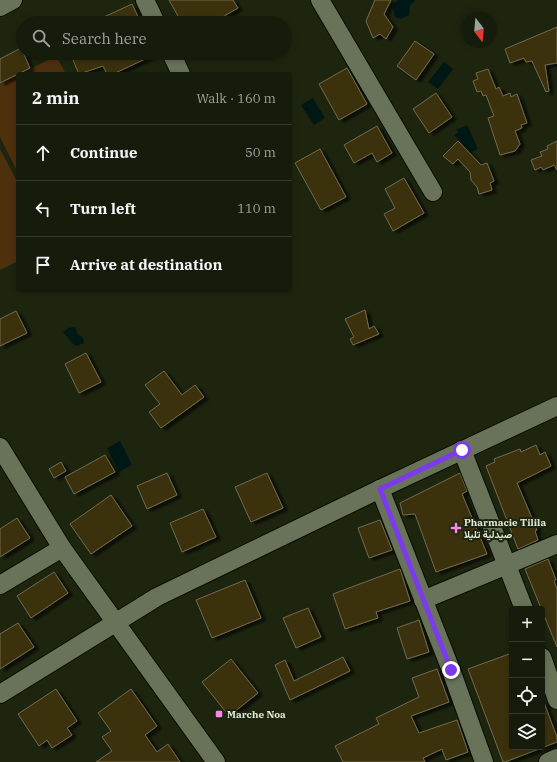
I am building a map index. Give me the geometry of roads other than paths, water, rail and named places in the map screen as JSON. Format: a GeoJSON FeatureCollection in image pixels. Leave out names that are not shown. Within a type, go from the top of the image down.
{"type":"FeatureCollection","features":[{"type":"Feature","properties":{"kind":"street"},"geometry":{"type":"LineString","coordinates":[[0,6],[13,0]]}},
{"type":"Feature","properties":{"kind":"street"},"geometry":{"type":"LineString","coordinates":[[145,0],[153,16]]}},
{"type":"Feature","properties":{"kind":"street"},"geometry":{"type":"LineString","coordinates":[[320,0],[433,192]]}},
{"type":"Feature","properties":{"kind":"street"},"geometry":{"type":"LineString","coordinates":[[174,60],[180,72]]}},
{"type":"Feature","properties":{"kind":"street"},"geometry":{"type":"LineString","coordinates":[[0,694],[164,593],[557,406]]}},
{"type":"Feature","properties":{"kind":"street"},"geometry":{"type":"LineString","coordinates":[[0,447],[62,548],[216,762]]}},
{"type":"Feature","properties":{"kind":"street"},"geometry":{"type":"LineString","coordinates":[[462,450],[523,606]]}},
{"type":"Feature","properties":{"kind":"street"},"geometry":{"type":"LineString","coordinates":[[380,489],[451,670],[484,762]]}},
{"type":"Feature","properties":{"kind":"street"},"geometry":{"type":"LineString","coordinates":[[423,600],[557,544]]}},
{"type":"Feature","properties":{"kind":"street"},"geometry":{"type":"LineString","coordinates":[[0,585],[62,548]]}},
{"type":"Feature","properties":{"kind":"street"},"geometry":{"type":"LineString","coordinates":[[548,661],[557,700]]}},
{"type":"Feature","properties":{"kind":"street"},"geometry":{"type":"LineString","coordinates":[[548,762],[557,758]]}},
{"type":"Feature","properties":{"kind":"water"},"geometry":{"type":"Polygon","coordinates":[[[398,0],[415,0],[410,6],[409,15],[401,19],[395,17],[393,6],[398,0]]]}},
{"type":"Feature","properties":{"kind":"water"},"geometry":{"type":"Polygon","coordinates":[[[444,62],[453,69],[438,89],[428,82],[444,62]]]}},
{"type":"Feature","properties":{"kind":"water"},"geometry":{"type":"Polygon","coordinates":[[[313,98],[325,118],[314,125],[301,105],[313,98]]]}},
{"type":"Feature","properties":{"kind":"water"},"geometry":{"type":"Polygon","coordinates":[[[467,125],[478,149],[471,152],[454,135],[459,132],[456,130],[467,125]]]}},
{"type":"Feature","properties":{"kind":"water"},"geometry":{"type":"Polygon","coordinates":[[[75,327],[78,335],[82,336],[84,343],[75,346],[63,332],[68,328],[75,327]]]}},
{"type":"Feature","properties":{"kind":"water"},"geometry":{"type":"Polygon","coordinates":[[[120,441],[132,465],[119,472],[107,448],[120,441]]]}},
{"type":"Feature","properties":{"kind":"place","name":"Pharmacie Tilila صيدلية تليلا"},"geometry":{"type":"Point","coordinates":[456,528]}},
{"type":"Feature","properties":{"kind":"place","name":"Marche Noa"},"geometry":{"type":"Point","coordinates":[219,714]}}]}
